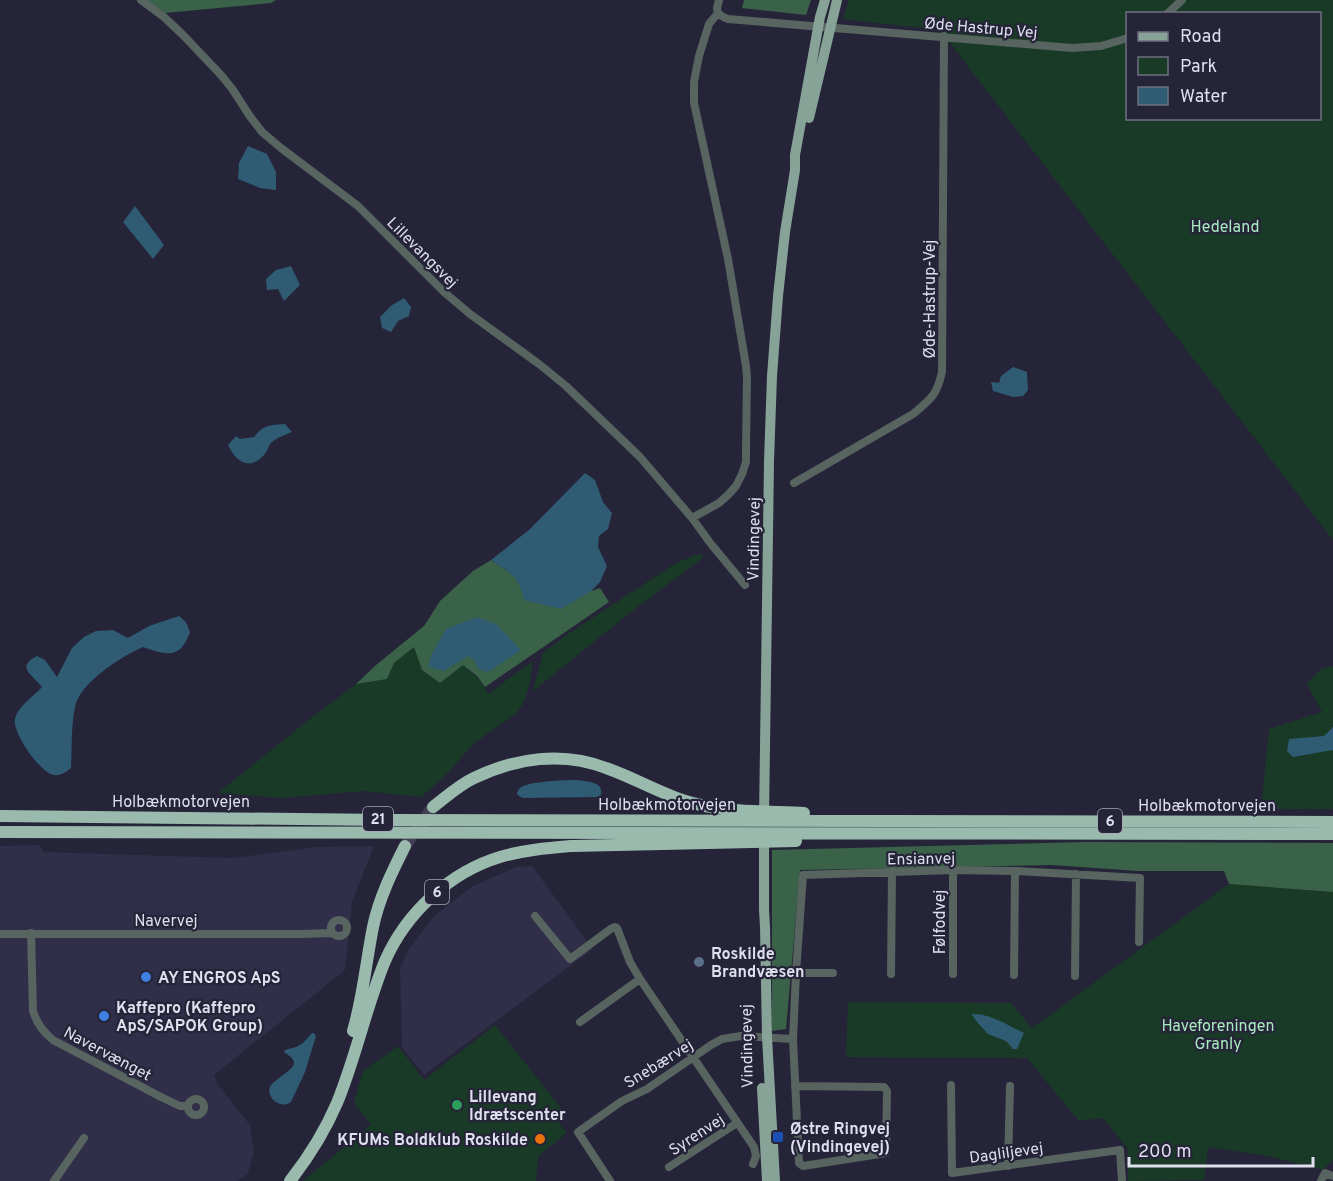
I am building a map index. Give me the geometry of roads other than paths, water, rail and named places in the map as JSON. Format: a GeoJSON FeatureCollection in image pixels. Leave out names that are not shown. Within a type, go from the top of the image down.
{"type":"FeatureCollection","features":[{"type":"Feature","properties":{"kind":"highway","name":"6"},"geometry":{"type":"LineString","coordinates":[[433,807],[472,778],[499,767],[526,760],[555,758],[579,760],[605,767],[683,801],[714,807],[754,812],[826,814],[886,821]]}},
{"type":"Feature","properties":{"kind":"highway","name":"Holbækmotorvejen"},"geometry":{"type":"LineString","coordinates":[[0,816],[389,820],[1333,822]]}},
{"type":"Feature","properties":{"kind":"highway","name":"Holbækmotorvejen"},"geometry":{"type":"LineString","coordinates":[[0,832],[1333,834]]}},
{"type":"Feature","properties":{"kind":"highway","name":"6"},"geometry":{"type":"LineString","coordinates":[[290,1181],[321,1135],[336,1106],[373,994],[396,939],[431,896],[476,866],[501,857],[572,846],[870,839],[926,834]]}},
{"type":"Feature","properties":{"kind":"highway"},"geometry":{"type":"LineString","coordinates":[[282,1181],[310,1142],[341,1074],[357,1020],[378,908],[405,846]]}},
{"type":"Feature","properties":{"kind":"main road","name":"Vindingevej"},"geometry":{"type":"LineString","coordinates":[[767,1181],[761,926],[764,910],[772,376],[778,296],[795,155],[825,0]]}},
{"type":"Feature","properties":{"kind":"main road","name":"Vindingevej"},"geometry":{"type":"LineString","coordinates":[[795,170],[837,0]]}},
{"type":"Feature","properties":{"kind":"main road","name":"Vindingevej"},"geometry":{"type":"LineString","coordinates":[[764,1036],[775,1181]]}},
{"type":"Feature","properties":{"kind":"street","name":"Lillevangsvej"},"geometry":{"type":"LineString","coordinates":[[141,0],[164,16],[221,75],[262,132],[358,206],[444,292],[566,386],[640,457],[745,585]]}},
{"type":"Feature","properties":{"kind":"street"},"geometry":{"type":"LineString","coordinates":[[719,0],[718,13],[728,19],[831,28]]}},
{"type":"Feature","properties":{"kind":"street"},"geometry":{"type":"LineString","coordinates":[[1169,12],[1182,0]]}},
{"type":"Feature","properties":{"kind":"street"},"geometry":{"type":"LineString","coordinates":[[692,518],[728,495],[736,486],[746,462],[746,366],[728,259],[694,103],[694,82],[699,56],[709,24],[718,13]]}},
{"type":"Feature","properties":{"kind":"street","name":"Øde Hastrup Vej"},"geometry":{"type":"LineString","coordinates":[[831,28],[1072,48],[1101,46],[1126,39]]}},
{"type":"Feature","properties":{"kind":"street","name":"Øde-Hastrup-Vej"},"geometry":{"type":"LineString","coordinates":[[794,483],[913,414],[929,401],[939,387],[942,372],[944,36]]}},
{"type":"Feature","properties":{"kind":"street","name":"Ensianvej"},"geometry":{"type":"LineString","coordinates":[[795,1086],[886,1088],[886,1154],[803,1166],[799,1163],[795,1086],[793,1039],[803,875],[953,870],[1015,871],[1140,879],[1139,942]]}},
{"type":"Feature","properties":{"kind":"street","name":"Følfodvej"},"geometry":{"type":"LineString","coordinates":[[953,870],[953,974]]}},
{"type":"Feature","properties":{"kind":"street"},"geometry":{"type":"LineString","coordinates":[[1014,975],[1015,871]]}},
{"type":"Feature","properties":{"kind":"street"},"geometry":{"type":"LineString","coordinates":[[891,974],[892,872]]}},
{"type":"Feature","properties":{"kind":"street"},"geometry":{"type":"LineString","coordinates":[[1075,976],[1076,874]]}},
{"type":"Feature","properties":{"kind":"street"},"geometry":{"type":"LineString","coordinates":[[536,916],[570,959],[615,927],[618,930],[630,962],[640,980],[754,1147],[756,1156],[753,1164]]}},
{"type":"Feature","properties":{"kind":"street","name":"Navervænget"},"geometry":{"type":"LineString","coordinates":[[32,933],[33,1011],[40,1027],[54,1040],[161,1097],[180,1106],[188,1106]]}},
{"type":"Feature","properties":{"kind":"street","name":"Navervej"},"geometry":{"type":"LineString","coordinates":[[0,934],[332,933]]}},
{"type":"Feature","properties":{"kind":"street"},"geometry":{"type":"LineString","coordinates":[[796,973],[833,974]]}},
{"type":"Feature","properties":{"kind":"street"},"geometry":{"type":"LineString","coordinates":[[580,1022],[640,980]]}},
{"type":"Feature","properties":{"kind":"street","name":"Snebærvej"},"geometry":{"type":"LineString","coordinates":[[610,1181],[578,1132],[622,1101],[652,1086],[722,1039],[764,1036],[793,1039]]}},
{"type":"Feature","properties":{"kind":"street","name":"Dagliljevej"},"geometry":{"type":"LineString","coordinates":[[951,1085],[952,1173],[1120,1150],[1122,1181]]}},
{"type":"Feature","properties":{"kind":"street"},"geometry":{"type":"LineString","coordinates":[[1008,1166],[1010,1086]]}},
{"type":"Feature","properties":{"kind":"street","name":"Syrenvej"},"geometry":{"type":"LineString","coordinates":[[669,1167],[737,1123]]}},
{"type":"Feature","properties":{"kind":"street"},"geometry":{"type":"LineString","coordinates":[[54,1181],[84,1138]]}},
{"type":"Feature","properties":{"kind":"street"},"geometry":{"type":"LineString","coordinates":[[1321,1181],[1325,1173],[1333,1176]]}},
{"type":"Feature","properties":{"kind":"water"},"geometry":{"type":"Polygon","coordinates":[[[248,146],[267,154],[276,172],[276,190],[260,188],[238,179],[239,163],[248,146]]]}},
{"type":"Feature","properties":{"kind":"water"},"geometry":{"type":"Polygon","coordinates":[[[135,206],[164,245],[153,259],[123,222],[135,206]]]}},
{"type":"Feature","properties":{"kind":"water"},"geometry":{"type":"Polygon","coordinates":[[[291,266],[300,285],[284,301],[278,289],[267,290],[266,279],[276,270],[291,266]]]}},
{"type":"Feature","properties":{"kind":"water"},"geometry":{"type":"Polygon","coordinates":[[[404,298],[411,307],[409,316],[398,321],[391,332],[382,328],[380,317],[392,305],[404,298]]]}},
{"type":"Feature","properties":{"kind":"water"},"geometry":{"type":"Polygon","coordinates":[[[1013,367],[1027,372],[1028,390],[1023,396],[1013,397],[993,391],[991,382],[999,383],[1001,376],[1013,367]]]}},
{"type":"Feature","properties":{"kind":"water"},"geometry":{"type":"Polygon","coordinates":[[[285,424],[292,432],[273,441],[256,462],[240,461],[228,445],[236,436],[240,439],[254,437],[267,426],[285,424]]]}},
{"type":"Feature","properties":{"kind":"water"},"geometry":{"type":"Polygon","coordinates":[[[585,473],[595,480],[603,502],[612,513],[608,529],[599,536],[598,547],[607,566],[600,582],[591,591],[561,609],[524,600],[513,576],[491,560],[530,529],[585,473]]]}},
{"type":"Feature","properties":{"kind":"water"},"geometry":{"type":"Polygon","coordinates":[[[179,616],[186,622],[190,632],[182,647],[177,651],[166,653],[143,647],[103,671],[85,688],[75,707],[71,768],[57,775],[48,773],[28,751],[15,725],[19,710],[42,687],[28,672],[26,666],[30,660],[37,656],[45,660],[57,677],[72,648],[84,637],[96,631],[113,630],[128,638],[149,626],[179,616]]]}},
{"type":"Feature","properties":{"kind":"water"},"geometry":{"type":"Polygon","coordinates":[[[477,617],[496,624],[521,650],[488,672],[478,669],[474,660],[468,656],[444,671],[428,667],[432,654],[446,629],[477,617]]]}},
{"type":"Feature","properties":{"kind":"water"},"geometry":{"type":"Polygon","coordinates":[[[1333,727],[1333,750],[1293,757],[1287,751],[1289,739],[1324,736],[1333,727]]]}},
{"type":"Feature","properties":{"kind":"water"},"geometry":{"type":"Polygon","coordinates":[[[577,780],[597,785],[600,787],[601,795],[598,797],[523,798],[517,794],[519,789],[529,784],[577,780]]]}},
{"type":"Feature","properties":{"kind":"water"},"geometry":{"type":"Polygon","coordinates":[[[973,1014],[993,1018],[1024,1033],[1017,1049],[1013,1049],[1006,1041],[988,1034],[973,1014]]]}},
{"type":"Feature","properties":{"kind":"water"},"geometry":{"type":"Polygon","coordinates":[[[312,1033],[316,1036],[305,1072],[291,1102],[278,1103],[270,1095],[270,1087],[294,1063],[292,1058],[284,1052],[303,1043],[312,1033]]]}},
{"type":"Feature","properties":{"kind":"tunnel"},"geometry":{"type":"LineString","coordinates":[[405,846],[433,807]]}},
{"type":"Feature","properties":{"kind":"place","name":"Roskilde Brandvæsen"},"geometry":{"type":"Point","coordinates":[699,962]}},
{"type":"Feature","properties":{"kind":"place","name":"AY ENGROS ApS"},"geometry":{"type":"Point","coordinates":[146,977]}},
{"type":"Feature","properties":{"kind":"place","name":"Kaffepro (Kaffepro ApS/SAPOK Group)"},"geometry":{"type":"Point","coordinates":[104,1016]}},
{"type":"Feature","properties":{"kind":"place","name":"Lillevang Idrætscenter"},"geometry":{"type":"Point","coordinates":[457,1105]}},
{"type":"Feature","properties":{"kind":"place","name":"Østre Ringvej (Vindingevej)"},"geometry":{"type":"Point","coordinates":[778,1137]}},
{"type":"Feature","properties":{"kind":"place","name":"KFUMs Boldklub Roskilde"},"geometry":{"type":"Point","coordinates":[540,1139]}},
{"type":"Feature","properties":{"kind":"park label","name":"Hedeland"},"geometry":{"type":"Point","coordinates":[1225,226]}},
{"type":"Feature","properties":{"kind":"park label","name":"Haveforeningen Granly"},"geometry":{"type":"Point","coordinates":[1218,1034]}}]}
